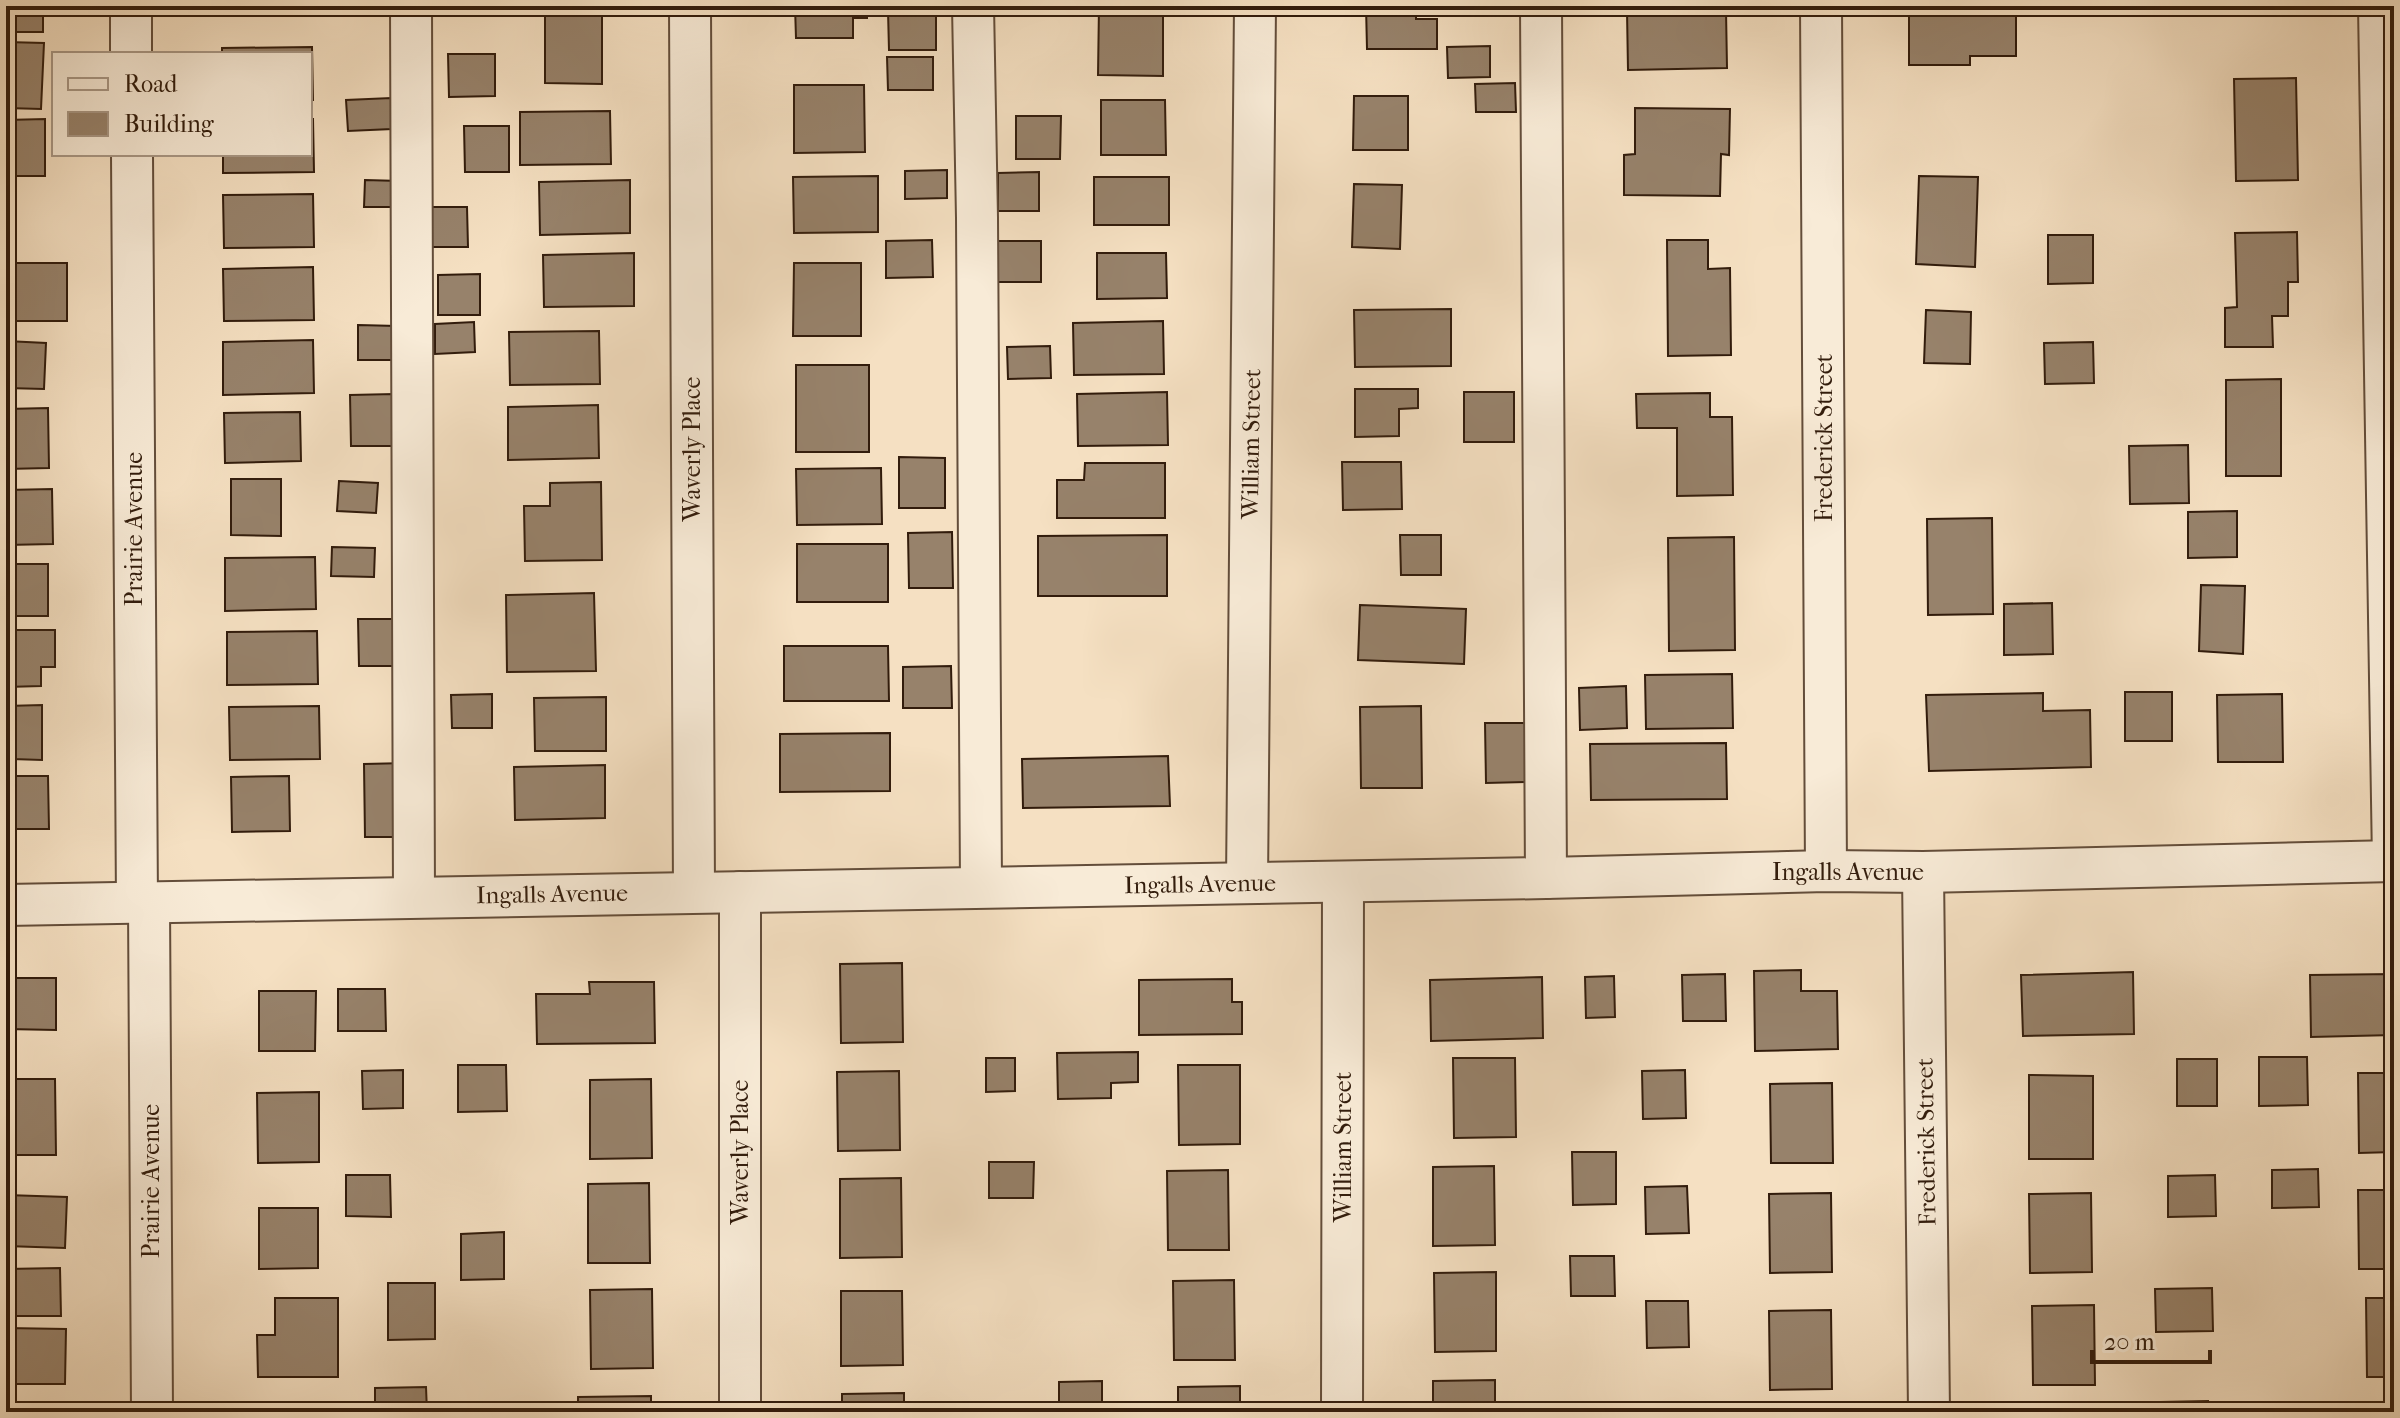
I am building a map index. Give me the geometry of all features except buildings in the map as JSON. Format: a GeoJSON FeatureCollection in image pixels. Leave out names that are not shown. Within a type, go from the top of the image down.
{"type":"FeatureCollection","features":[{"type":"Feature","properties":{"kind":"street"},"geometry":{"type":"LineString","coordinates":[[131,6],[131,52]]}},
{"type":"Feature","properties":{"kind":"street"},"geometry":{"type":"LineString","coordinates":[[411,6],[414,896]]}},
{"type":"Feature","properties":{"kind":"street","name":"Waverly Place"},"geometry":{"type":"LineString","coordinates":[[690,6],[694,892]]}},
{"type":"Feature","properties":{"kind":"street"},"geometry":{"type":"LineString","coordinates":[[973,6],[981,887]]}},
{"type":"Feature","properties":{"kind":"street","name":"William Street"},"geometry":{"type":"LineString","coordinates":[[1247,883],[1255,6]]}},
{"type":"Feature","properties":{"kind":"street"},"geometry":{"type":"LineString","coordinates":[[1541,6],[1546,878]]}},
{"type":"Feature","properties":{"kind":"street","name":"Frederick Street"},"geometry":{"type":"LineString","coordinates":[[1821,6],[1826,871]]}},
{"type":"Feature","properties":{"kind":"street"},"geometry":{"type":"LineString","coordinates":[[2379,6],[2394,861]]}},
{"type":"Feature","properties":{"kind":"street","name":"Prairie Avenue"},"geometry":{"type":"LineString","coordinates":[[132,156],[152,1412]]}},
{"type":"Feature","properties":{"kind":"street","name":"Ingalls Avenue"},"geometry":{"type":"LineString","coordinates":[[6,905],[2394,861]]}},
{"type":"Feature","properties":{"kind":"street","name":"Frederick Street"},"geometry":{"type":"LineString","coordinates":[[1923,872],[1929,1412]]}},
{"type":"Feature","properties":{"kind":"street","name":"William Street"},"geometry":{"type":"LineString","coordinates":[[1342,1412],[1343,882]]}},
{"type":"Feature","properties":{"kind":"street","name":"Waverly Place"},"geometry":{"type":"LineString","coordinates":[[740,892],[740,1412]]}}]}
